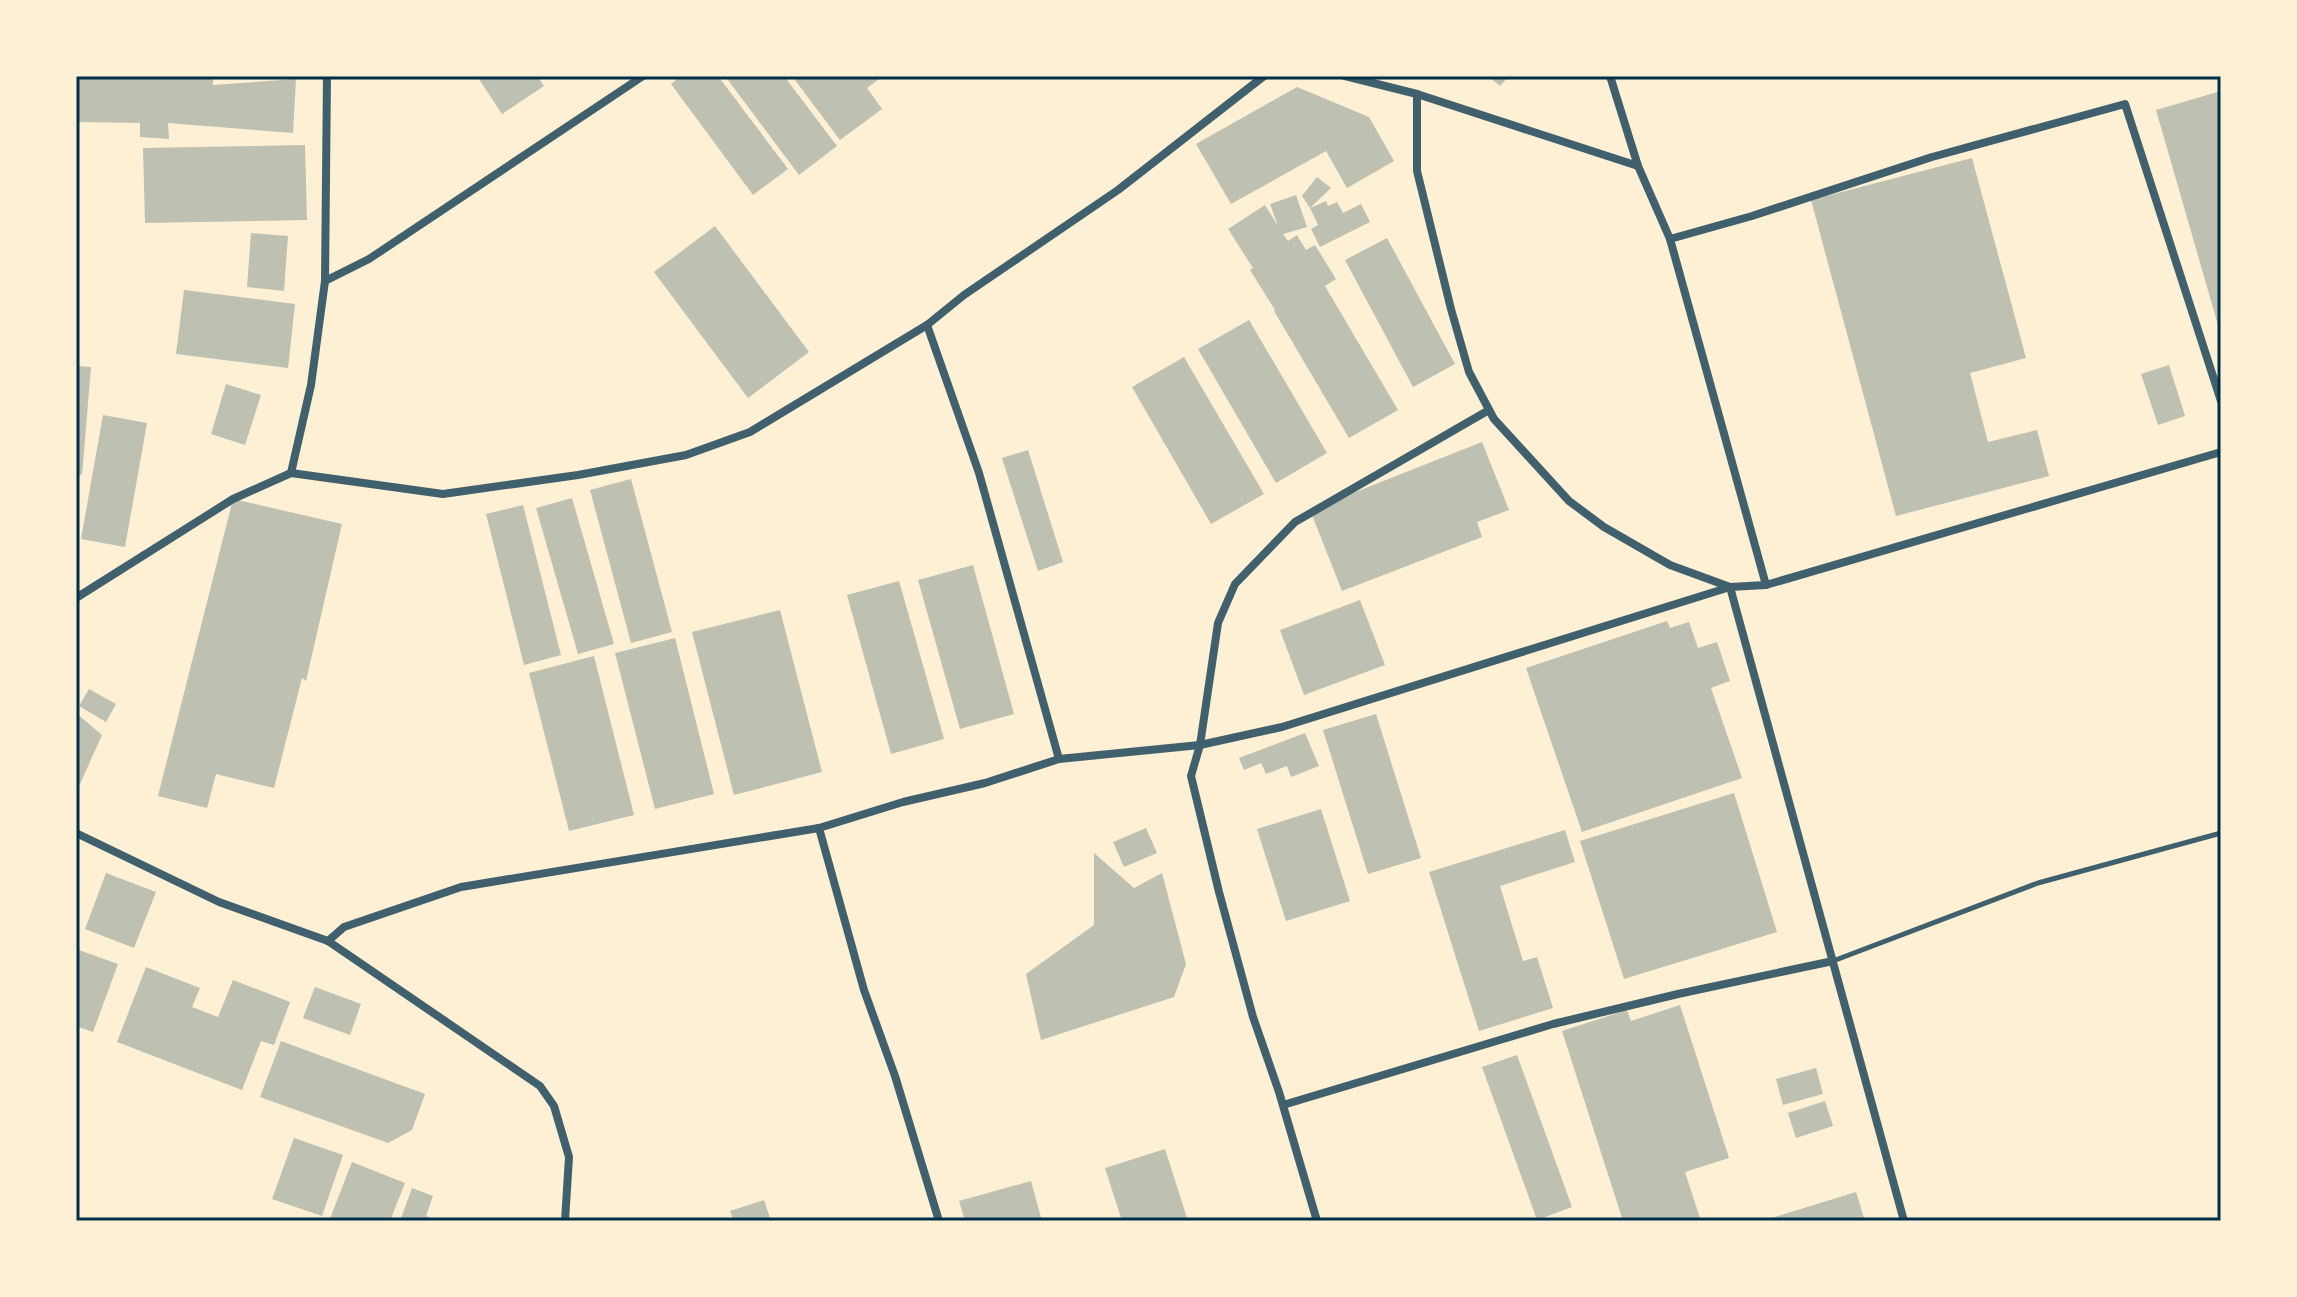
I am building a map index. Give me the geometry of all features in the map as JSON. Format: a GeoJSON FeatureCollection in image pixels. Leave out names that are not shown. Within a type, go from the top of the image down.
{"type":"FeatureCollection","features":[{"type":"Feature","properties":{"kind":"street"},"geometry":{"type":"LineString","coordinates":[[291,473],[311,385],[325,281],[327,76]]}},
{"type":"Feature","properties":{"kind":"street"},"geometry":{"type":"LineString","coordinates":[[325,281],[369,259],[643,76]]}},
{"type":"Feature","properties":{"kind":"street"},"geometry":{"type":"LineString","coordinates":[[76,598],[233,499],[291,473],[443,494],[578,475],[686,455],[750,432],[927,325],[964,295],[1118,190],[1264,76]]}},
{"type":"Feature","properties":{"kind":"street"},"geometry":{"type":"LineString","coordinates":[[1345,76],[1417,94],[1638,166]]}},
{"type":"Feature","properties":{"kind":"street"},"geometry":{"type":"LineString","coordinates":[[1610,76],[1638,166],[1670,239],[1766,585]]}},
{"type":"Feature","properties":{"kind":"street"},"geometry":{"type":"LineString","coordinates":[[1417,94],[1417,171],[1469,372],[1494,419],[1569,501],[1604,527],[1670,565],[1730,587]]}},
{"type":"Feature","properties":{"kind":"street"},"geometry":{"type":"LineString","coordinates":[[1670,239],[1752,216],[1932,157],[2125,104],[2221,401]]}},
{"type":"Feature","properties":{"kind":"street"},"geometry":{"type":"LineString","coordinates":[[927,325],[979,473],[1059,759]]}},
{"type":"Feature","properties":{"kind":"street"},"geometry":{"type":"LineString","coordinates":[[1317,1221],[1253,1017],[1191,776],[1200,745],[1218,623],[1235,584],[1295,522],[1489,410]]}},
{"type":"Feature","properties":{"kind":"street"},"geometry":{"type":"LineString","coordinates":[[328,941],[344,927],[461,887],[819,828],[903,802],[985,783],[1059,759],[1200,745],[1282,727],[1730,587],[1766,585],[2221,452]]}},
{"type":"Feature","properties":{"kind":"street"},"geometry":{"type":"LineString","coordinates":[[1730,587],[1904,1221]]}},
{"type":"Feature","properties":{"kind":"street"},"geometry":{"type":"LineString","coordinates":[[819,828],[864,990],[895,1076],[939,1221]]}},
{"type":"Feature","properties":{"kind":"street"},"geometry":{"type":"LineString","coordinates":[[76,833],[219,902],[328,941],[540,1086],[554,1106],[569,1157],[565,1221]]}},
{"type":"Feature","properties":{"kind":"street"},"geometry":{"type":"LineString","coordinates":[[1283,1105],[1553,1024],[1833,961]]}},
{"type":"Feature","properties":{"kind":"lane"},"geometry":{"type":"LineString","coordinates":[[1833,961],[2038,883],[2221,833]]}},
{"type":"Feature","properties":{"kind":"building"},"geometry":{"type":"Polygon","coordinates":[[[76,76],[213,76],[213,85],[296,79],[293,133],[168,123],[169,139],[140,137],[140,123],[76,122],[76,76]]]}},
{"type":"Feature","properties":{"kind":"building"},"geometry":{"type":"Polygon","coordinates":[[[477,76],[537,76],[544,86],[502,114],[477,76]]]}},
{"type":"Feature","properties":{"kind":"building"},"geometry":{"type":"Polygon","coordinates":[[[681,76],[718,76],[788,169],[753,195],[671,84],[681,76]]]}},
{"type":"Feature","properties":{"kind":"building"},"geometry":{"type":"Polygon","coordinates":[[[725,76],[784,76],[837,146],[799,175],[725,76]]]}},
{"type":"Feature","properties":{"kind":"building"},"geometry":{"type":"Polygon","coordinates":[[[792,76],[883,76],[867,88],[882,109],[840,140],[792,76]]]}},
{"type":"Feature","properties":{"kind":"building"},"geometry":{"type":"Polygon","coordinates":[[[1488,76],[1509,76],[1500,86],[1488,76]]]}},
{"type":"Feature","properties":{"kind":"building"},"geometry":{"type":"Polygon","coordinates":[[[1297,87],[1369,117],[1394,161],[1347,188],[1326,151],[1231,204],[1196,144],[1297,87]]]}},
{"type":"Feature","properties":{"kind":"building"},"geometry":{"type":"Polygon","coordinates":[[[2221,91],[2221,332],[2220,332],[2156,110],[2221,91]]]}},
{"type":"Feature","properties":{"kind":"building"},"geometry":{"type":"Polygon","coordinates":[[[305,145],[307,220],[145,223],[143,148],[305,145]]]}},
{"type":"Feature","properties":{"kind":"building"},"geometry":{"type":"Polygon","coordinates":[[[1972,158],[2026,358],[1970,373],[1988,442],[2037,430],[2049,476],[1896,516],[1811,200],[1972,158]]]}},
{"type":"Feature","properties":{"kind":"building"},"geometry":{"type":"Polygon","coordinates":[[[1317,177],[1331,188],[1310,208],[1302,196],[1317,177]]]}},
{"type":"Feature","properties":{"kind":"building"},"geometry":{"type":"Polygon","coordinates":[[[1296,195],[1307,227],[1283,234],[1288,241],[1297,235],[1306,250],[1315,245],[1336,279],[1325,286],[1398,410],[1349,438],[1228,229],[1265,205],[1278,226],[1270,204],[1296,195]]]}},
{"type":"Feature","properties":{"kind":"building"},"geometry":{"type":"Polygon","coordinates":[[[1326,201],[1328,206],[1337,202],[1343,213],[1361,204],[1370,222],[1320,247],[1311,229],[1318,225],[1310,208],[1326,201]]]}},
{"type":"Feature","properties":{"kind":"building"},"geometry":{"type":"Polygon","coordinates":[[[715,226],[809,352],[748,398],[654,272],[715,226]]]}},
{"type":"Feature","properties":{"kind":"building"},"geometry":{"type":"Polygon","coordinates":[[[251,233],[288,236],[284,291],[247,287],[251,233]]]}},
{"type":"Feature","properties":{"kind":"building"},"geometry":{"type":"Polygon","coordinates":[[[1387,238],[1455,364],[1413,387],[1345,260],[1387,238]]]}},
{"type":"Feature","properties":{"kind":"building"},"geometry":{"type":"Polygon","coordinates":[[[184,290],[295,304],[288,368],[176,354],[184,290]]]}},
{"type":"Feature","properties":{"kind":"building"},"geometry":{"type":"Polygon","coordinates":[[[1249,320],[1327,453],[1276,483],[1198,349],[1249,320]]]}},
{"type":"Feature","properties":{"kind":"building"},"geometry":{"type":"Polygon","coordinates":[[[1184,357],[1264,494],[1211,524],[1132,387],[1184,357]]]}},
{"type":"Feature","properties":{"kind":"building"},"geometry":{"type":"Polygon","coordinates":[[[2169,365],[2185,416],[2158,425],[2141,374],[2169,365]]]}},
{"type":"Feature","properties":{"kind":"building"},"geometry":{"type":"Polygon","coordinates":[[[76,366],[91,367],[82,475],[76,474],[76,366]]]}},
{"type":"Feature","properties":{"kind":"building"},"geometry":{"type":"Polygon","coordinates":[[[226,384],[261,395],[245,445],[211,434],[226,384]]]}},
{"type":"Feature","properties":{"kind":"building"},"geometry":{"type":"Polygon","coordinates":[[[103,415],[147,423],[125,547],[81,539],[103,415]]]}},
{"type":"Feature","properties":{"kind":"building"},"geometry":{"type":"Polygon","coordinates":[[[1482,442],[1509,510],[1477,522],[1482,537],[1342,591],[1310,510],[1482,442]]]}},
{"type":"Feature","properties":{"kind":"building"},"geometry":{"type":"Polygon","coordinates":[[[1028,450],[1063,562],[1038,571],[1002,458],[1028,450]]]}},
{"type":"Feature","properties":{"kind":"building"},"geometry":{"type":"Polygon","coordinates":[[[631,479],[672,632],[631,643],[590,490],[631,479]]]}},
{"type":"Feature","properties":{"kind":"building"},"geometry":{"type":"Polygon","coordinates":[[[572,498],[614,644],[578,654],[536,508],[572,498]]]}},
{"type":"Feature","properties":{"kind":"building"},"geometry":{"type":"Polygon","coordinates":[[[233,499],[342,524],[306,681],[302,678],[274,788],[216,774],[207,808],[158,796],[233,499]]]}},
{"type":"Feature","properties":{"kind":"building"},"geometry":{"type":"Polygon","coordinates":[[[523,505],[561,655],[524,665],[486,514],[523,505]]]}},
{"type":"Feature","properties":{"kind":"building"},"geometry":{"type":"Polygon","coordinates":[[[973,565],[1014,714],[960,729],[918,580],[973,565]]]}},
{"type":"Feature","properties":{"kind":"building"},"geometry":{"type":"Polygon","coordinates":[[[899,581],[944,739],[891,754],[847,595],[899,581]]]}},
{"type":"Feature","properties":{"kind":"building"},"geometry":{"type":"Polygon","coordinates":[[[1360,600],[1385,665],[1304,695],[1280,630],[1360,600]]]}},
{"type":"Feature","properties":{"kind":"building"},"geometry":{"type":"Polygon","coordinates":[[[780,610],[822,772],[734,795],[692,632],[780,610]]]}},
{"type":"Feature","properties":{"kind":"building"},"geometry":{"type":"Polygon","coordinates":[[[1667,621],[1670,628],[1689,622],[1698,648],[1717,642],[1730,681],[1711,688],[1742,778],[1582,832],[1526,668],[1667,621]]]}},
{"type":"Feature","properties":{"kind":"building"},"geometry":{"type":"Polygon","coordinates":[[[675,638],[714,794],[655,809],[615,653],[675,638]]]}},
{"type":"Feature","properties":{"kind":"building"},"geometry":{"type":"Polygon","coordinates":[[[594,656],[634,815],[569,831],[529,673],[594,656]]]}},
{"type":"Feature","properties":{"kind":"building"},"geometry":{"type":"Polygon","coordinates":[[[89,689],[116,704],[106,722],[79,706],[89,689]]]}},
{"type":"Feature","properties":{"kind":"building"},"geometry":{"type":"Polygon","coordinates":[[[76,713],[102,735],[76,793],[76,713]]]}},
{"type":"Feature","properties":{"kind":"building"},"geometry":{"type":"Polygon","coordinates":[[[1376,714],[1421,858],[1368,874],[1323,730],[1376,714]]]}},
{"type":"Feature","properties":{"kind":"building"},"geometry":{"type":"Polygon","coordinates":[[[1305,733],[1319,766],[1291,777],[1287,766],[1266,774],[1261,763],[1244,770],[1239,758],[1305,733]]]}},
{"type":"Feature","properties":{"kind":"building"},"geometry":{"type":"Polygon","coordinates":[[[1734,793],[1777,932],[1624,979],[1580,841],[1734,793]]]}},
{"type":"Feature","properties":{"kind":"building"},"geometry":{"type":"Polygon","coordinates":[[[1321,809],[1350,901],[1286,921],[1257,829],[1321,809]]]}},
{"type":"Feature","properties":{"kind":"building"},"geometry":{"type":"Polygon","coordinates":[[[1146,828],[1157,853],[1124,867],[1113,842],[1146,828]]]}},
{"type":"Feature","properties":{"kind":"building"},"geometry":{"type":"Polygon","coordinates":[[[1565,830],[1575,862],[1500,886],[1523,961],[1537,957],[1553,1008],[1479,1031],[1429,872],[1565,830]]]}},
{"type":"Feature","properties":{"kind":"building"},"geometry":{"type":"Polygon","coordinates":[[[1094,853],[1134,888],[1162,873],[1186,964],[1174,997],[1041,1040],[1026,974],[1094,925],[1094,853]]]}},
{"type":"Feature","properties":{"kind":"building"},"geometry":{"type":"Polygon","coordinates":[[[106,873],[156,892],[134,948],[85,929],[106,873]]]}},
{"type":"Feature","properties":{"kind":"building"},"geometry":{"type":"Polygon","coordinates":[[[76,949],[118,964],[93,1032],[76,1026],[76,949]]]}},
{"type":"Feature","properties":{"kind":"building"},"geometry":{"type":"Polygon","coordinates":[[[146,967],[200,988],[192,1007],[218,1017],[233,980],[290,1002],[274,1045],[261,1041],[242,1090],[117,1042],[146,967]]]}},
{"type":"Feature","properties":{"kind":"building"},"geometry":{"type":"Polygon","coordinates":[[[315,987],[361,1004],[350,1035],[303,1018],[315,987]]]}},
{"type":"Feature","properties":{"kind":"building"},"geometry":{"type":"Polygon","coordinates":[[[1680,1005],[1729,1158],[1685,1172],[1701,1221],[1623,1221],[1562,1031],[1627,1010],[1631,1021],[1680,1005]]]}},
{"type":"Feature","properties":{"kind":"building"},"geometry":{"type":"Polygon","coordinates":[[[281,1041],[425,1094],[412,1130],[388,1143],[260,1097],[281,1041]]]}},
{"type":"Feature","properties":{"kind":"building"},"geometry":{"type":"Polygon","coordinates":[[[1517,1055],[1572,1207],[1537,1220],[1482,1067],[1517,1055]]]}},
{"type":"Feature","properties":{"kind":"building"},"geometry":{"type":"Polygon","coordinates":[[[1816,1068],[1823,1094],[1783,1105],[1776,1079],[1816,1068]]]}},
{"type":"Feature","properties":{"kind":"building"},"geometry":{"type":"Polygon","coordinates":[[[1825,1101],[1833,1126],[1796,1138],[1788,1113],[1825,1101]]]}},
{"type":"Feature","properties":{"kind":"building"},"geometry":{"type":"Polygon","coordinates":[[[294,1138],[343,1155],[322,1216],[272,1199],[294,1138]]]}},
{"type":"Feature","properties":{"kind":"building"},"geometry":{"type":"Polygon","coordinates":[[[1165,1149],[1188,1221],[1122,1221],[1105,1168],[1165,1149]]]}},
{"type":"Feature","properties":{"kind":"building"},"geometry":{"type":"Polygon","coordinates":[[[352,1162],[405,1183],[390,1221],[329,1221],[352,1162]]]}},
{"type":"Feature","properties":{"kind":"building"},"geometry":{"type":"Polygon","coordinates":[[[1031,1181],[1042,1221],[965,1221],[959,1201],[1031,1181]]]}},
{"type":"Feature","properties":{"kind":"building"},"geometry":{"type":"Polygon","coordinates":[[[412,1188],[433,1196],[426,1216],[439,1221],[400,1221],[412,1188]]]}},
{"type":"Feature","properties":{"kind":"building"},"geometry":{"type":"Polygon","coordinates":[[[1856,1192],[1865,1221],[1765,1221],[1765,1220],[1856,1192]]]}},
{"type":"Feature","properties":{"kind":"building"},"geometry":{"type":"Polygon","coordinates":[[[764,1200],[771,1221],[734,1221],[730,1211],[764,1200]]]}}]}
